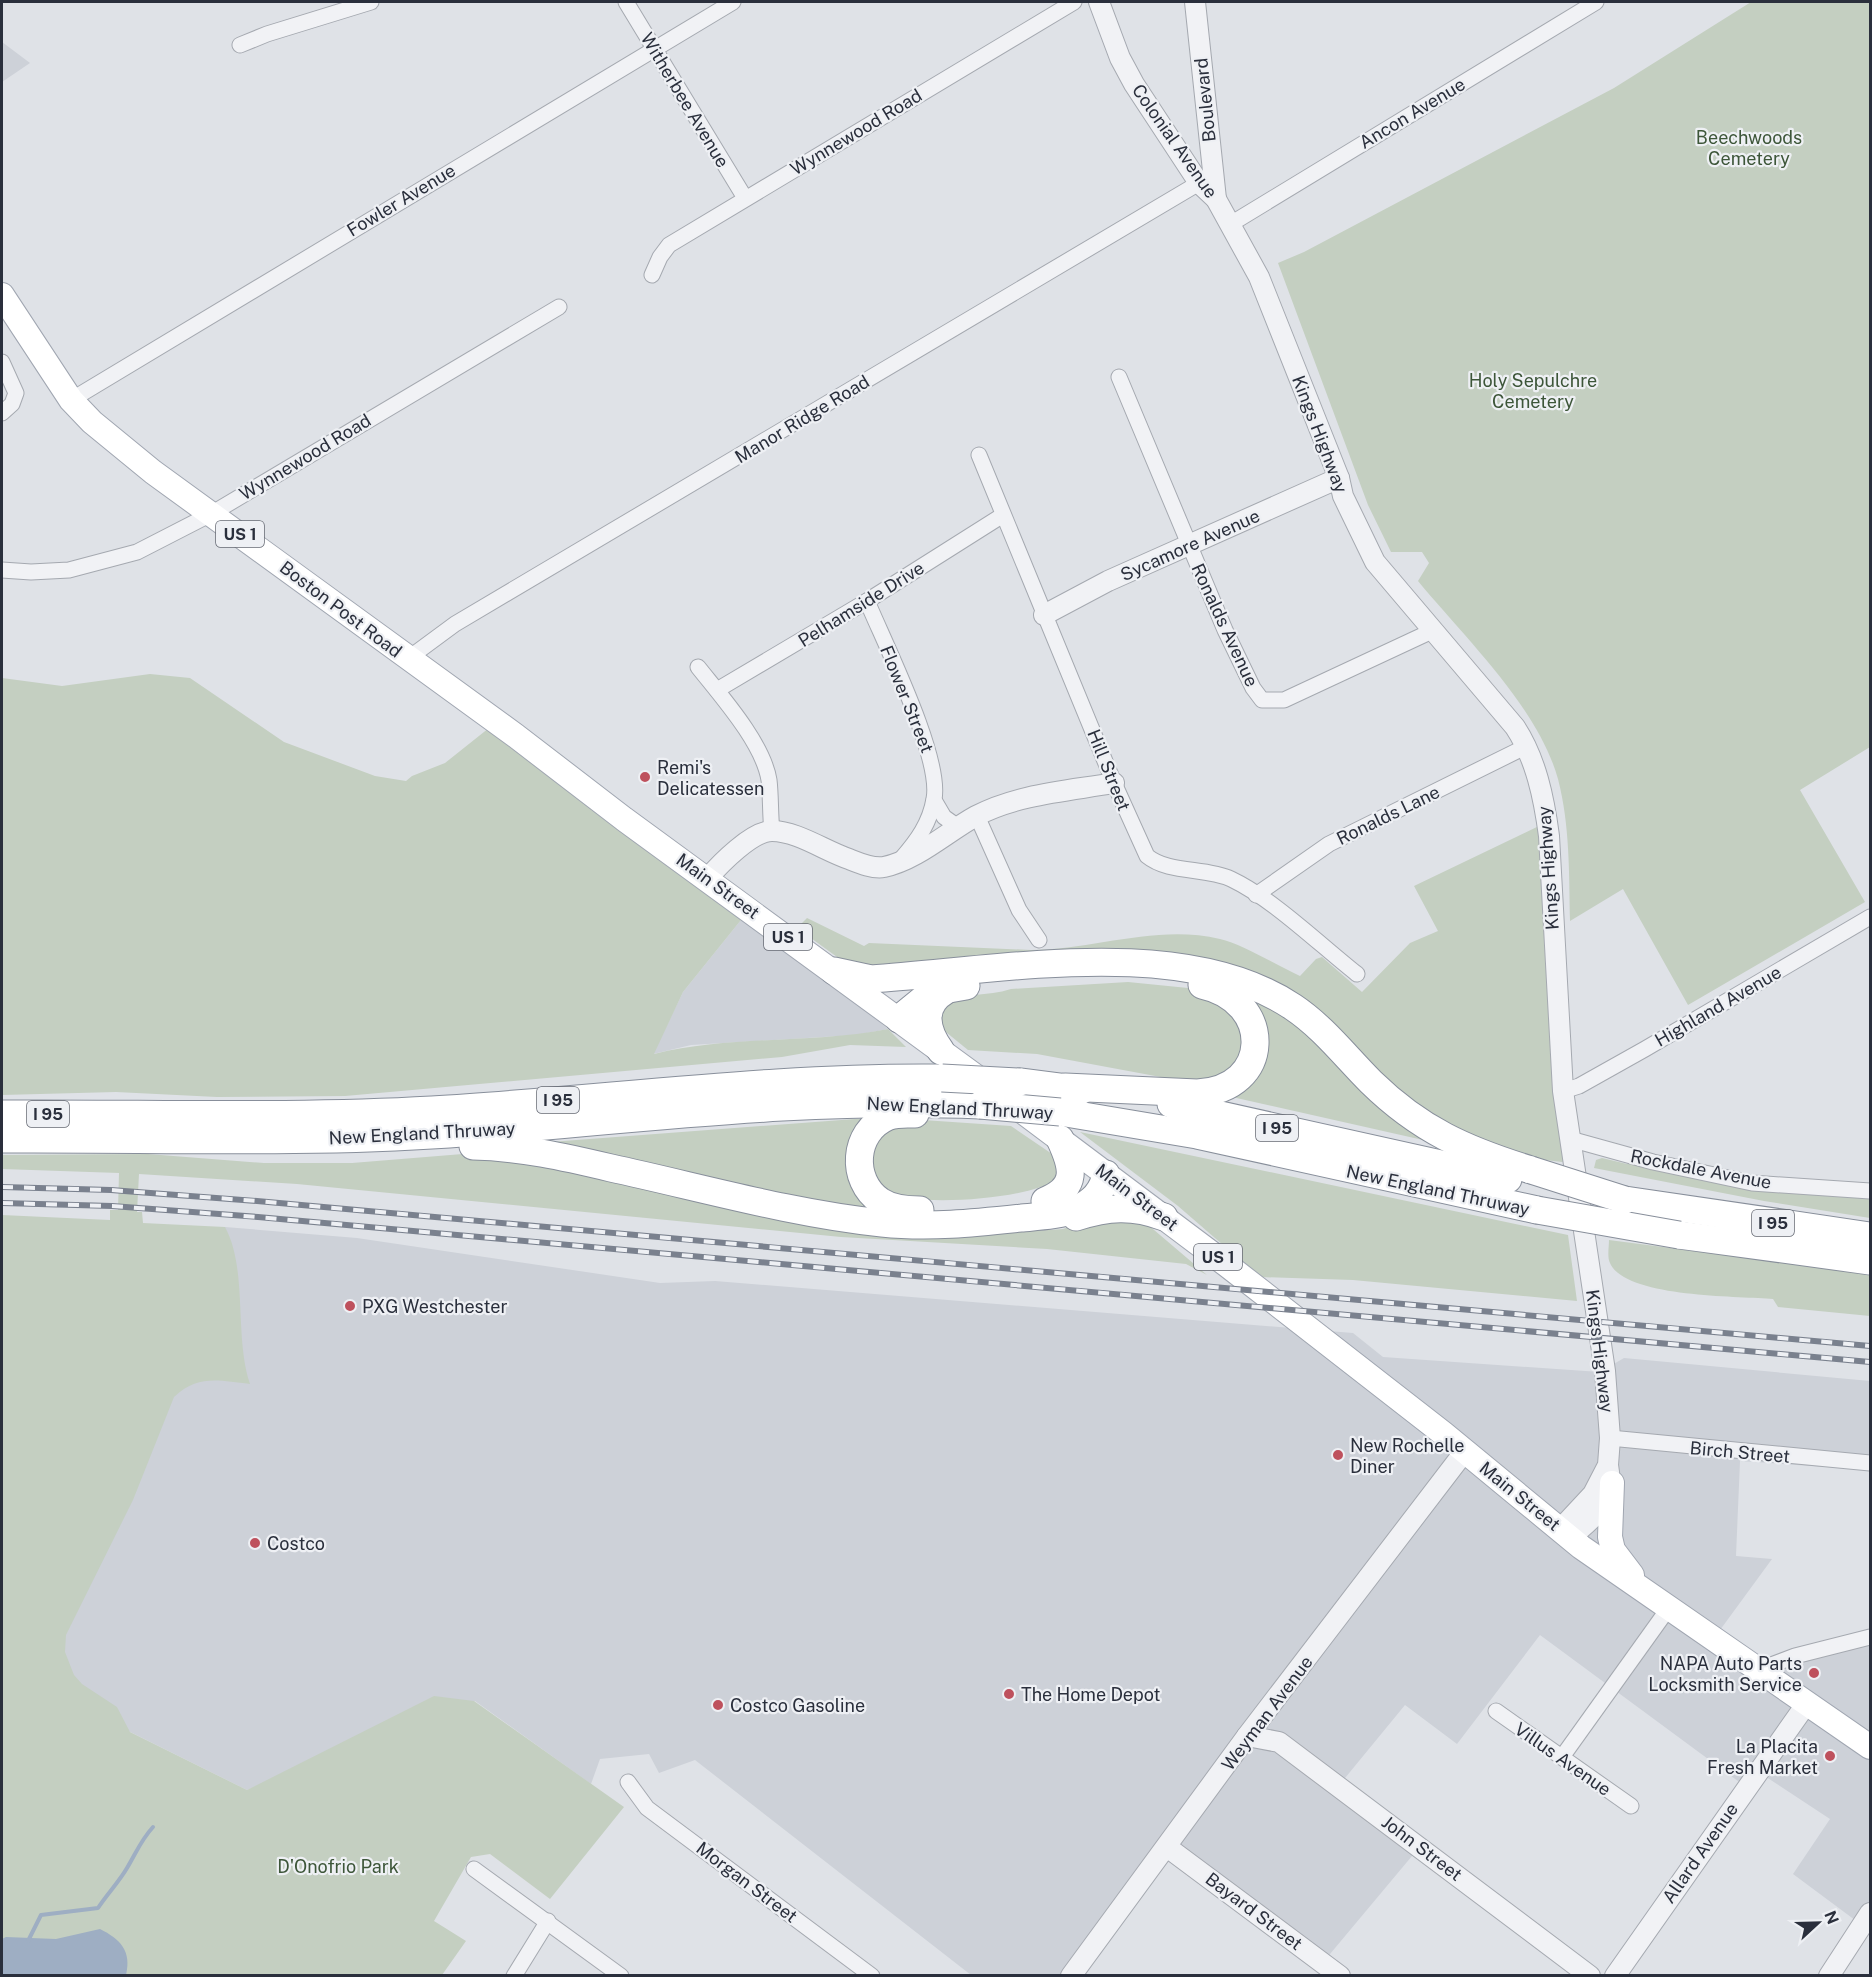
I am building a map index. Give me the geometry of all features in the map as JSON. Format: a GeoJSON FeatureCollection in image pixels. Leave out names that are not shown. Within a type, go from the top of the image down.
{"type":"FeatureCollection","features":[{"type":"Feature","properties":{"kind":"highway"},"geometry":{"type":"LineString","coordinates":[[893,1015],[949,980],[1125,963],[1196,969],[1240,980],[1277,997],[1307,1017],[1386,1096],[1431,1131],[1532,1177]]}},
{"type":"Feature","properties":{"kind":"highway"},"geometry":{"type":"LineString","coordinates":[[834,971],[871,979],[1100,977],[1169,980],[1224,991],[1237,1000],[1251,1021],[1255,1041],[1250,1063],[1235,1082],[1217,1091],[1197,1094],[1062,1100]]}},
{"type":"Feature","properties":{"kind":"highway"},"geometry":{"type":"LineString","coordinates":[[942,1064],[930,1033],[928,1010],[949,980]]}},
{"type":"Feature","properties":{"kind":"highway","name":"New England Thruway"},"geometry":{"type":"LineString","coordinates":[[2,1114],[93,1127],[173,1128],[780,1082],[942,1064],[1020,1082],[1062,1100],[1197,1135],[1405,1183],[1537,1210],[1679,1235],[1870,1261]]}},
{"type":"Feature","properties":{"kind":"highway","name":"New England Thruway"},"geometry":{"type":"LineString","coordinates":[[173,1128],[260,1141],[450,1134],[828,1104],[974,1104],[1062,1100],[1206,1112],[1391,1155],[1532,1177]]}},
{"type":"Feature","properties":{"kind":"highway"},"geometry":{"type":"LineString","coordinates":[[974,1104],[936,1113],[889,1116],[874,1126],[864,1140],[859,1162],[861,1175],[868,1189],[885,1204],[907,1210],[987,1207],[1045,1201],[1066,1196],[1106,1174]]}},
{"type":"Feature","properties":{"kind":"highway","name":"New England Thruway"},"geometry":{"type":"LineString","coordinates":[[2,1138],[93,1127]]}},
{"type":"Feature","properties":{"kind":"highway"},"geometry":{"type":"LineString","coordinates":[[1045,1201],[1061,1193],[1070,1179],[1070,1163],[1060,1139]]}},
{"type":"Feature","properties":{"kind":"highway"},"geometry":{"type":"LineString","coordinates":[[260,1141],[516,1149],[865,1221],[930,1225],[1062,1221],[1116,1208],[1138,1209],[1164,1217]]}},
{"type":"Feature","properties":{"kind":"highway"},"geometry":{"type":"LineString","coordinates":[[989,1222],[1061,1214],[1080,1208],[1100,1192],[1106,1174]]}},
{"type":"Feature","properties":{"kind":"highway","name":"I 95"},"geometry":{"type":"LineString","coordinates":[[1532,1177],[1625,1200],[1870,1236]]}},
{"type":"Feature","properties":{"kind":"main road","name":"Boston Post Road"},"geometry":{"type":"LineString","coordinates":[[2,295],[71,400],[92,422],[153,472],[516,736]]}},
{"type":"Feature","properties":{"kind":"main road","name":"Main Street"},"geometry":{"type":"LineString","coordinates":[[516,736],[893,1015],[942,1064],[1060,1139],[1164,1217],[1465,1451],[1563,1532],[1646,1594],[1870,1747]]}},
{"type":"Feature","properties":{"kind":"main road"},"geometry":{"type":"LineString","coordinates":[[1610,1474],[1609,1522],[1613,1550],[1646,1594]]}},
{"type":"Feature","properties":{"kind":"street"},"geometry":{"type":"LineString","coordinates":[[240,45],[267,34],[371,2]]}},
{"type":"Feature","properties":{"kind":"street","name":"Witherbee Avenue"},"geometry":{"type":"LineString","coordinates":[[626,2],[745,198]]}},
{"type":"Feature","properties":{"kind":"street","name":"Fowler Avenue"},"geometry":{"type":"LineString","coordinates":[[71,400],[321,247],[733,2]]}},
{"type":"Feature","properties":{"kind":"street","name":"Wynnewood Road"},"geometry":{"type":"LineString","coordinates":[[652,275],[660,257],[669,245],[1074,2]]}},
{"type":"Feature","properties":{"kind":"street","name":"Colonial Avenue"},"geometry":{"type":"LineString","coordinates":[[1099,2],[1120,58],[1134,84],[1199,183],[1216,199],[1259,277]]}},
{"type":"Feature","properties":{"kind":"street","name":"Boulevard"},"geometry":{"type":"LineString","coordinates":[[1195,2],[1216,199]]}},
{"type":"Feature","properties":{"kind":"street","name":"Ancon Avenue"},"geometry":{"type":"LineString","coordinates":[[1229,225],[1596,2]]}},
{"type":"Feature","properties":{"kind":"street","name":"Manor Ridge Road"},"geometry":{"type":"LineString","coordinates":[[412,662],[413,656],[455,624],[1199,183]]}},
{"type":"Feature","properties":{"kind":"street","name":"Kings Highway"},"geometry":{"type":"LineString","coordinates":[[1259,277],[1339,478],[1343,496],[1375,562],[1515,727],[1527,746],[1544,803],[1549,836],[1563,1091],[1605,1371],[1610,1438],[1610,1474],[1606,1503],[1578,1531],[1563,1532]]}},
{"type":"Feature","properties":{"kind":"street","name":"Wynnewood Road"},"geometry":{"type":"LineString","coordinates":[[2,570],[31,572],[69,570],[137,552],[211,514],[559,307]]}},
{"type":"Feature","properties":{"kind":"street"},"geometry":{"type":"LineString","coordinates":[[2,362],[16,393],[12,404],[2,413]]}},
{"type":"Feature","properties":{"kind":"street","name":"Ronalds Avenue"},"geometry":{"type":"LineString","coordinates":[[1119,377],[1225,630],[1253,688],[1262,700],[1284,700],[1432,631]]}},
{"type":"Feature","properties":{"kind":"street","name":"Hill Street"},"geometry":{"type":"LineString","coordinates":[[979,455],[1138,841],[1147,856],[1155,863],[1209,872],[1230,879],[1256,895],[1357,974]]}},
{"type":"Feature","properties":{"kind":"street","name":"Sycamore Avenue"},"geometry":{"type":"LineString","coordinates":[[1044,615],[1108,581],[1339,478]]}},
{"type":"Feature","properties":{"kind":"street","name":"Pelhamside Drive"},"geometry":{"type":"LineString","coordinates":[[717,690],[867,601],[1003,514]]}},
{"type":"Feature","properties":{"kind":"street","name":"Flower Street"},"geometry":{"type":"LineString","coordinates":[[867,601],[926,743],[936,784],[934,800],[921,835],[900,861]]}},
{"type":"Feature","properties":{"kind":"street"},"geometry":{"type":"LineString","coordinates":[[698,667],[717,690],[763,760],[769,779],[772,831]]}},
{"type":"Feature","properties":{"kind":"street","name":"Ronalds Lane"},"geometry":{"type":"LineString","coordinates":[[1256,895],[1329,844],[1527,746]]}},
{"type":"Feature","properties":{"kind":"street"},"geometry":{"type":"LineString","coordinates":[[707,879],[754,837],[772,831],[784,833],[865,865],[883,867],[900,861],[977,816],[1006,803],[1114,783]]}},
{"type":"Feature","properties":{"kind":"street"},"geometry":{"type":"LineString","coordinates":[[934,800],[944,817],[958,827]]}},
{"type":"Feature","properties":{"kind":"street"},"geometry":{"type":"LineString","coordinates":[[977,816],[1019,910],[1039,940]]}},
{"type":"Feature","properties":{"kind":"street","name":"Highland Avenue"},"geometry":{"type":"LineString","coordinates":[[1563,1091],[1578,1086],[1645,1049],[1870,917]]}},
{"type":"Feature","properties":{"kind":"street","name":"Rockdale Avenue"},"geometry":{"type":"LineString","coordinates":[[1569,1139],[1653,1162],[1752,1183],[1870,1191]]}},
{"type":"Feature","properties":{"kind":"street","name":"Birch Street"},"geometry":{"type":"LineString","coordinates":[[1610,1438],[1870,1463]]}},
{"type":"Feature","properties":{"kind":"street","name":"Weyman Avenue"},"geometry":{"type":"LineString","coordinates":[[1071,1976],[1247,1736],[1465,1451]]}},
{"type":"Feature","properties":{"kind":"street"},"geometry":{"type":"LineString","coordinates":[[1562,1757],[1668,1609]]}},
{"type":"Feature","properties":{"kind":"street"},"geometry":{"type":"LineString","coordinates":[[1758,1670],[1795,1656],[1870,1637]]}},
{"type":"Feature","properties":{"kind":"street","name":"Allard Avenue"},"geometry":{"type":"LineString","coordinates":[[1615,1976],[1807,1703]]}},
{"type":"Feature","properties":{"kind":"street","name":"Villus Avenue"},"geometry":{"type":"LineString","coordinates":[[1496,1711],[1631,1806]]}},
{"type":"Feature","properties":{"kind":"street","name":"John Street"},"geometry":{"type":"LineString","coordinates":[[1247,1736],[1279,1742],[1590,1976]]}},
{"type":"Feature","properties":{"kind":"street","name":"Morgan Street"},"geometry":{"type":"LineString","coordinates":[[628,1782],[647,1808],[872,1976]]}},
{"type":"Feature","properties":{"kind":"street","name":"Bayard Street"},"geometry":{"type":"LineString","coordinates":[[1167,1847],[1340,1976]]}},
{"type":"Feature","properties":{"kind":"street"},"geometry":{"type":"LineString","coordinates":[[474,1869],[621,1976]]}},
{"type":"Feature","properties":{"kind":"street"},"geometry":{"type":"LineString","coordinates":[[1829,1976],[1870,1913]]}},
{"type":"Feature","properties":{"kind":"street"},"geometry":{"type":"LineString","coordinates":[[514,1976],[548,1921]]}},
{"type":"Feature","properties":{"kind":"shaded area"},"geometry":{"type":"Polygon","coordinates":[[[2,42],[30,63],[2,82],[2,42]]]}},
{"type":"Feature","properties":{"kind":"shaded area"},"geometry":{"type":"Polygon","coordinates":[[[745,915],[832,982],[888,1029],[856,1035],[691,1045],[653,1054],[683,992],[745,915]]]}},
{"type":"Feature","properties":{"kind":"shaded area"},"geometry":{"type":"Polygon","coordinates":[[[225,1227],[357,1238],[660,1283],[715,1281],[1353,1333],[1383,1357],[1600,1372],[1624,1358],[1870,1381],[1870,1470],[1740,1461],[1736,1556],[1772,1559],[1712,1641],[1757,1674],[1870,1641],[1870,1915],[1863,1926],[1793,1874],[1830,1819],[1754,1769],[1742,1784],[1540,1635],[1457,1744],[1405,1705],[1336,1789],[1417,1850],[1325,1960],[1167,1843],[1066,1976],[971,1975],[695,1760],[659,1773],[649,1754],[600,1759],[591,1784],[475,1701],[247,1790],[56,1695],[53,1662],[202,1308],[225,1227]]]}},
{"type":"Feature","properties":{"kind":"green space","name":"Holy Sepulchre Cemetery"},"geometry":{"type":"Polygon","coordinates":[[[1751,2],[1870,2],[1870,747],[1800,790],[1865,902],[1688,1005],[1623,889],[1570,921],[1565,814],[1558,779],[1548,752],[1534,726],[1498,674],[1418,581],[1429,563],[1422,552],[1391,552],[1368,505],[1278,263],[1304,252],[1614,88],[1751,2]]]}},
{"type":"Feature","properties":{"kind":"green space"},"geometry":{"type":"Polygon","coordinates":[[[150,674],[190,678],[284,742],[375,776],[406,781],[412,776],[445,763],[494,724],[745,915],[683,992],[654,1054],[712,1044],[830,1037],[888,1029],[906,1047],[850,1045],[782,1057],[345,1096],[217,1097],[116,1092],[2,1095],[2,678],[62,686],[150,674]]]}},
{"type":"Feature","properties":{"kind":"green space"},"geometry":{"type":"Polygon","coordinates":[[[1543,824],[1566,1160],[1562,1162],[1496,1154],[1430,1123],[1317,1011],[1261,976],[1200,959],[855,970],[797,928],[807,918],[864,946],[869,943],[1031,950],[1055,949],[1149,936],[1196,935],[1229,942],[1300,976],[1316,959],[1322,957],[1362,992],[1410,943],[1438,931],[1414,886],[1543,824]]]}},
{"type":"Feature","properties":{"kind":"green space"},"geometry":{"type":"Polygon","coordinates":[[[1128,982],[1188,988],[1222,997],[1240,1022],[1245,1048],[1235,1070],[1216,1082],[1166,1078],[1037,1054],[968,1050],[936,1024],[940,1002],[957,997],[1011,989],[1128,982]]]}},
{"type":"Feature","properties":{"kind":"green space"},"geometry":{"type":"Polygon","coordinates":[[[1249,1000],[1311,1025],[1425,1137],[1423,1140],[1232,1097],[1249,1000]]]}},
{"type":"Feature","properties":{"kind":"green space"},"geometry":{"type":"Polygon","coordinates":[[[868,1118],[878,1215],[550,1142],[868,1118]]]}},
{"type":"Feature","properties":{"kind":"green space"},"geometry":{"type":"Polygon","coordinates":[[[923,1120],[1011,1126],[1058,1158],[1057,1179],[1024,1192],[973,1199],[922,1200],[886,1192],[874,1174],[873,1158],[877,1137],[897,1124],[923,1120]]]}},
{"type":"Feature","properties":{"kind":"green space"},"geometry":{"type":"Polygon","coordinates":[[[1080,1132],[1568,1235],[1577,1301],[1353,1280],[1260,1277],[1178,1206],[1080,1132]]]}},
{"type":"Feature","properties":{"kind":"green space","name":"D'Onofrio Park"},"geometry":{"type":"Polygon","coordinates":[[[475,1153],[977,1235],[1063,1229],[1099,1216],[1140,1218],[1207,1275],[1186,1264],[1047,1249],[841,1237],[297,1184],[139,1174],[137,1212],[142,1212],[143,1223],[225,1227],[236,1262],[245,1365],[250,1384],[201,1382],[174,1397],[133,1500],[66,1635],[65,1652],[74,1675],[82,1684],[117,1707],[130,1732],[247,1790],[434,1696],[474,1701],[624,1807],[550,1899],[490,1854],[471,1857],[434,1921],[466,1941],[442,1975],[2,1975],[2,1215],[110,1220],[110,1210],[118,1210],[119,1173],[2,1169],[2,1155],[148,1154],[264,1163],[352,1163],[475,1153]]]}},
{"type":"Feature","properties":{"kind":"green space"},"geometry":{"type":"Polygon","coordinates":[[[1602,1158],[1627,1164],[1638,1162],[1870,1197],[1870,1218],[1764,1201],[1594,1168],[1596,1160],[1602,1158]]]}},
{"type":"Feature","properties":{"kind":"green space"},"geometry":{"type":"Polygon","coordinates":[[[1609,1240],[1870,1274],[1870,1316],[1778,1307],[1773,1299],[1684,1293],[1637,1283],[1620,1274],[1610,1263],[1609,1240]]]}},
{"type":"Feature","properties":{"kind":"water"},"geometry":{"type":"Polygon","coordinates":[[[100,1929],[123,1947],[127,1959],[126,1975],[2,1975],[2,1939],[6,1937],[56,1939],[100,1929]]]}},
{"type":"Feature","properties":{"kind":"waterway"},"geometry":{"type":"LineString","coordinates":[[28,1941],[41,1915],[98,1908],[124,1873],[153,1827]]}},
{"type":"Feature","properties":{"kind":"railway"},"geometry":{"type":"LineString","coordinates":[[2,1187],[111,1190],[257,1201],[1870,1346]]}},
{"type":"Feature","properties":{"kind":"railway"},"geometry":{"type":"LineString","coordinates":[[2,1203],[112,1206],[258,1217],[1870,1362]]}},
{"type":"Feature","properties":{"kind":"place","name":"Remi's Delicatessen"},"geometry":{"type":"Point","coordinates":[645,777]}},
{"type":"Feature","properties":{"kind":"place","name":"PXG Westchester"},"geometry":{"type":"Point","coordinates":[350,1306]}},
{"type":"Feature","properties":{"kind":"place","name":"New Rochelle Diner"},"geometry":{"type":"Point","coordinates":[1338,1455]}},
{"type":"Feature","properties":{"kind":"place","name":"Costco"},"geometry":{"type":"Point","coordinates":[255,1543]}},
{"type":"Feature","properties":{"kind":"place","name":"NAPA Auto Parts Locksmith Service"},"geometry":{"type":"Point","coordinates":[1814,1673]}},
{"type":"Feature","properties":{"kind":"place","name":"The Home Depot"},"geometry":{"type":"Point","coordinates":[1009,1694]}},
{"type":"Feature","properties":{"kind":"place","name":"Costco Gasoline"},"geometry":{"type":"Point","coordinates":[718,1705]}},
{"type":"Feature","properties":{"kind":"place","name":"La Placita Fresh Market"},"geometry":{"type":"Point","coordinates":[1830,1756]}},
{"type":"Feature","properties":{"kind":"park label","name":"Beechwoods Cemetery"},"geometry":{"type":"Point","coordinates":[1749,147]}}]}
